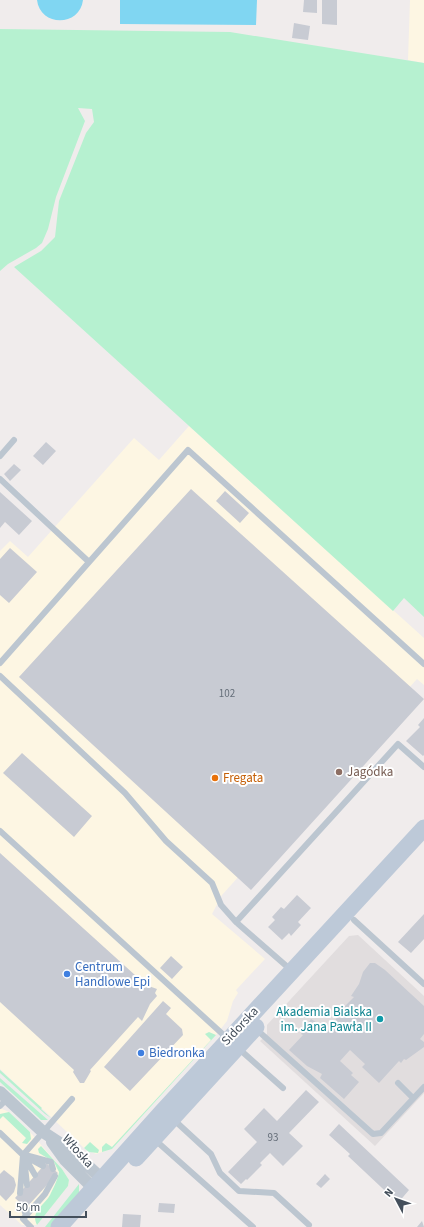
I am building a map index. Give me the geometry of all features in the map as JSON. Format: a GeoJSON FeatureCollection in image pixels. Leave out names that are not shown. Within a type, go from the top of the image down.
{"type":"FeatureCollection","features":[{"type":"Feature","properties":{"kind":"street","name":"Sidorska"},"geometry":{"type":"LineString","coordinates":[[59,1227],[149,1135],[350,916],[424,828]]}},
{"type":"Feature","properties":{"kind":"street","name":"Sidorska"},"geometry":{"type":"LineString","coordinates":[[374,889],[424,842]]}},
{"type":"Feature","properties":{"kind":"street","name":"Włoska"},"geometry":{"type":"LineString","coordinates":[[2,1099],[43,1132],[72,1151],[100,1186]]}},
{"type":"Feature","properties":{"kind":"street","name":"Sidorska"},"geometry":{"type":"LineString","coordinates":[[72,1227],[100,1186]]}},
{"type":"Feature","properties":{"kind":"lane"},"geometry":{"type":"LineString","coordinates":[[0,456],[14,440]]}},
{"type":"Feature","properties":{"kind":"lane"},"geometry":{"type":"LineString","coordinates":[[0,662],[188,450],[424,664]]}},
{"type":"Feature","properties":{"kind":"lane"},"geometry":{"type":"LineString","coordinates":[[0,479],[89,562]]}},
{"type":"Feature","properties":{"kind":"lane"},"geometry":{"type":"LineString","coordinates":[[0,676],[125,793],[166,841],[212,883],[221,905],[236,922],[296,975]]}},
{"type":"Feature","properties":{"kind":"lane"},"geometry":{"type":"LineString","coordinates":[[236,922],[398,744],[424,767]]}},
{"type":"Feature","properties":{"kind":"lane"},"geometry":{"type":"LineString","coordinates":[[0,831],[283,1088]]}},
{"type":"Feature","properties":{"kind":"lane"},"geometry":{"type":"LineString","coordinates":[[350,916],[424,984]]}},
{"type":"Feature","properties":{"kind":"lane"},"geometry":{"type":"LineString","coordinates":[[251,1024],[373,1134],[381,1132],[424,1088]]}},
{"type":"Feature","properties":{"kind":"lane"},"geometry":{"type":"LineString","coordinates":[[398,1083],[413,1098]]}},
{"type":"Feature","properties":{"kind":"lane"},"geometry":{"type":"LineString","coordinates":[[20,1193],[23,1155],[72,1100]]}},
{"type":"Feature","properties":{"kind":"lane"},"geometry":{"type":"LineString","coordinates":[[168,1114],[210,1154],[220,1173],[239,1191],[274,1193],[309,1225]]}},
{"type":"Feature","properties":{"kind":"lane"},"geometry":{"type":"LineString","coordinates":[[0,1133],[23,1155],[43,1166]]}},
{"type":"Feature","properties":{"kind":"lane"},"geometry":{"type":"LineString","coordinates":[[149,1135],[253,1227]]}},
{"type":"Feature","properties":{"kind":"lane"},"geometry":{"type":"LineString","coordinates":[[23,1155],[45,1159],[52,1162],[54,1172],[48,1185],[23,1219],[31,1227]]}},
{"type":"Feature","properties":{"kind":"lane"},"geometry":{"type":"LineString","coordinates":[[23,1155],[35,1175]]}},
{"type":"Feature","properties":{"kind":"lane"},"geometry":{"type":"LineString","coordinates":[[23,1155],[27,1185]]}},
{"type":"Feature","properties":{"kind":"lane"},"geometry":{"type":"LineString","coordinates":[[23,1206],[26,1216]]}},
{"type":"Feature","properties":{"kind":"shaded area"},"geometry":{"type":"Polygon","coordinates":[[[410,0],[424,0],[424,63],[408,60],[410,0]]]}},
{"type":"Feature","properties":{"kind":"shaded area"},"geometry":{"type":"Polygon","coordinates":[[[189,426],[424,638],[424,685],[417,679],[222,895],[212,914],[265,959],[236,990],[238,993],[233,1001],[227,1021],[216,1035],[112,1149],[96,1154],[84,1148],[0,1069],[0,551],[10,541],[28,557],[134,438],[159,460],[189,426]]]}},
{"type":"Feature","properties":{"kind":"shaded area"},"geometry":{"type":"Polygon","coordinates":[[[358,935],[424,996],[424,1093],[375,1146],[260,1041],[267,1034],[267,1025],[349,936],[358,935]]]}},
{"type":"Feature","properties":{"kind":"shaded area"},"geometry":{"type":"Polygon","coordinates":[[[0,1108],[9,1112],[30,1132],[62,1169],[69,1180],[68,1186],[37,1225],[22,1225],[0,1205],[0,1108]]]}},
{"type":"Feature","properties":{"kind":"green space"},"geometry":{"type":"Polygon","coordinates":[[[0,29],[230,32],[424,63],[424,617],[404,598],[393,611],[14,267],[41,251],[55,237],[59,201],[86,133],[94,122],[92,109],[78,108],[85,121],[56,197],[48,229],[42,243],[8,264],[0,271],[0,29]]]}},
{"type":"Feature","properties":{"kind":"green space"},"geometry":{"type":"Polygon","coordinates":[[[209,1032],[216,1035],[112,1149],[102,1152],[102,1147],[106,1143],[112,1147],[211,1040],[205,1034],[209,1032]]]}},
{"type":"Feature","properties":{"kind":"green space"},"geometry":{"type":"Polygon","coordinates":[[[0,1070],[42,1108],[41,1109],[51,1118],[0,1073],[0,1070]]]}},
{"type":"Feature","properties":{"kind":"green space"},"geometry":{"type":"Polygon","coordinates":[[[0,1078],[48,1120],[41,1120],[0,1082],[0,1078]]]}},
{"type":"Feature","properties":{"kind":"green space"},"geometry":{"type":"Polygon","coordinates":[[[9,1112],[30,1132],[31,1139],[27,1144],[22,1143],[26,1138],[3,1116],[0,1119],[0,1114],[9,1112]]]}},
{"type":"Feature","properties":{"kind":"green space"},"geometry":{"type":"Polygon","coordinates":[[[90,1142],[99,1150],[98,1153],[89,1152],[84,1148],[90,1142]]]}},
{"type":"Feature","properties":{"kind":"green space"},"geometry":{"type":"Polygon","coordinates":[[[41,1146],[62,1169],[69,1180],[68,1186],[37,1225],[35,1220],[36,1212],[50,1195],[57,1181],[59,1172],[54,1162],[39,1153],[38,1149],[41,1146]]]}},
{"type":"Feature","properties":{"kind":"green space"},"geometry":{"type":"Polygon","coordinates":[[[79,1184],[79,1193],[55,1227],[45,1227],[79,1184]]]}},
{"type":"Feature","properties":{"kind":"water"},"geometry":{"type":"Polygon","coordinates":[[[37,0],[83,0],[80,9],[75,15],[68,19],[60,20],[52,19],[45,15],[40,9],[37,0]]]}},
{"type":"Feature","properties":{"kind":"water"},"geometry":{"type":"Polygon","coordinates":[[[120,0],[257,0],[256,25],[120,24],[120,0]]]}},
{"type":"Feature","properties":{"kind":"building"},"geometry":{"type":"Polygon","coordinates":[[[304,0],[317,0],[317,13],[303,12],[304,0]]]}},
{"type":"Feature","properties":{"kind":"building"},"geometry":{"type":"Polygon","coordinates":[[[322,0],[337,0],[337,25],[322,24],[322,0]]]}},
{"type":"Feature","properties":{"kind":"building"},"geometry":{"type":"Polygon","coordinates":[[[294,23],[310,26],[308,40],[292,38],[294,23]]]}},
{"type":"Feature","properties":{"kind":"building"},"geometry":{"type":"Polygon","coordinates":[[[46,442],[56,451],[43,465],[33,456],[46,442]]]}},
{"type":"Feature","properties":{"kind":"building"},"geometry":{"type":"Polygon","coordinates":[[[14,464],[21,470],[10,481],[4,474],[14,464]]]}},
{"type":"Feature","properties":{"kind":"building"},"geometry":{"type":"Polygon","coordinates":[[[191,489],[424,699],[251,890],[19,677],[191,489]]]}},
{"type":"Feature","properties":{"kind":"building"},"geometry":{"type":"Polygon","coordinates":[[[225,491],[249,513],[240,523],[216,501],[225,491]]]}},
{"type":"Feature","properties":{"kind":"building"},"geometry":{"type":"Polygon","coordinates":[[[0,492],[32,521],[19,535],[5,522],[0,528],[0,492]]]}},
{"type":"Feature","properties":{"kind":"building"},"geometry":{"type":"Polygon","coordinates":[[[10,548],[37,572],[9,603],[0,595],[0,559],[10,548]]]}},
{"type":"Feature","properties":{"kind":"building"},"geometry":{"type":"Polygon","coordinates":[[[424,718],[423,756],[406,741],[420,727],[418,725],[424,718]]]}},
{"type":"Feature","properties":{"kind":"building"},"geometry":{"type":"Polygon","coordinates":[[[22,753],[92,816],[74,837],[3,773],[22,753]]]}},
{"type":"Feature","properties":{"kind":"building","name":"Centrum Handlowe Epi"},"geometry":{"type":"Polygon","coordinates":[[[0,853],[146,985],[157,989],[155,993],[157,996],[150,1004],[142,1021],[138,1017],[90,1070],[91,1071],[84,1083],[80,1083],[73,1072],[74,1070],[0,1002],[0,853]]]}},
{"type":"Feature","properties":{"kind":"building"},"geometry":{"type":"Polygon","coordinates":[[[297,895],[311,908],[298,922],[301,925],[291,936],[289,933],[282,940],[268,927],[275,920],[272,917],[281,907],[284,909],[297,895]]]}},
{"type":"Feature","properties":{"kind":"building"},"geometry":{"type":"Polygon","coordinates":[[[424,914],[424,939],[411,953],[398,942],[424,914]]]}},
{"type":"Feature","properties":{"kind":"building"},"geometry":{"type":"Polygon","coordinates":[[[171,956],[183,967],[172,979],[160,968],[171,956]]]}},
{"type":"Feature","properties":{"kind":"building","name":"Akademia Bialska im. Jana Pawła II"},"geometry":{"type":"Polygon","coordinates":[[[370,963],[375,963],[385,970],[424,1006],[424,1034],[420,1039],[424,1042],[424,1047],[406,1060],[404,1059],[401,1063],[399,1061],[379,1083],[362,1067],[365,1064],[350,1050],[340,1061],[353,1073],[351,1075],[359,1082],[344,1099],[320,1078],[322,1074],[307,1066],[289,1050],[303,1035],[301,1034],[311,1019],[329,1030],[343,1008],[354,997],[351,996],[359,984],[363,972],[370,963]]]}},
{"type":"Feature","properties":{"kind":"building","name":"Biedronka"},"geometry":{"type":"Polygon","coordinates":[[[163,1001],[171,1008],[166,1014],[182,1029],[183,1035],[130,1091],[104,1067],[163,1001]]]}},
{"type":"Feature","properties":{"kind":"building"},"geometry":{"type":"Polygon","coordinates":[[[306,1090],[319,1102],[289,1133],[303,1146],[283,1166],[270,1153],[260,1163],[262,1165],[241,1184],[228,1172],[257,1142],[244,1129],[264,1108],[277,1121],[306,1090]]]}},
{"type":"Feature","properties":{"kind":"building"},"geometry":{"type":"Polygon","coordinates":[[[339,1124],[409,1190],[398,1203],[348,1156],[350,1154],[329,1135],[339,1124]]]}},
{"type":"Feature","properties":{"kind":"building"},"geometry":{"type":"Polygon","coordinates":[[[46,1163],[58,1173],[26,1208],[15,1198],[46,1163]]]}},
{"type":"Feature","properties":{"kind":"building"},"geometry":{"type":"Polygon","coordinates":[[[4,1170],[14,1178],[16,1185],[14,1192],[6,1201],[0,1195],[0,1174],[4,1170]]]}},
{"type":"Feature","properties":{"kind":"building"},"geometry":{"type":"Polygon","coordinates":[[[325,1174],[330,1179],[321,1188],[316,1184],[325,1174]]]}},
{"type":"Feature","properties":{"kind":"building"},"geometry":{"type":"Polygon","coordinates":[[[159,1203],[175,1204],[174,1213],[158,1212],[159,1203]]]}},
{"type":"Feature","properties":{"kind":"building"},"geometry":{"type":"Polygon","coordinates":[[[123,1214],[141,1215],[140,1227],[122,1227],[123,1214]]]}},
{"type":"Feature","properties":{"kind":"building"},"geometry":{"type":"Polygon","coordinates":[[[422,1221],[424,1227],[417,1227],[422,1221]]]}},
{"type":"Feature","properties":{"kind":"place","name":"Jagódka"},"geometry":{"type":"Point","coordinates":[339,772]}},
{"type":"Feature","properties":{"kind":"place","name":"Fregata"},"geometry":{"type":"Point","coordinates":[215,778]}},
{"type":"Feature","properties":{"kind":"place","name":"Centrum Handlowe Epi"},"geometry":{"type":"Point","coordinates":[67,974]}},
{"type":"Feature","properties":{"kind":"place","name":"Akademia Bialska im. Jana Pawła II"},"geometry":{"type":"Point","coordinates":[380,1019]}},
{"type":"Feature","properties":{"kind":"place","name":"Biedronka"},"geometry":{"type":"Point","coordinates":[141,1053]}}]}
